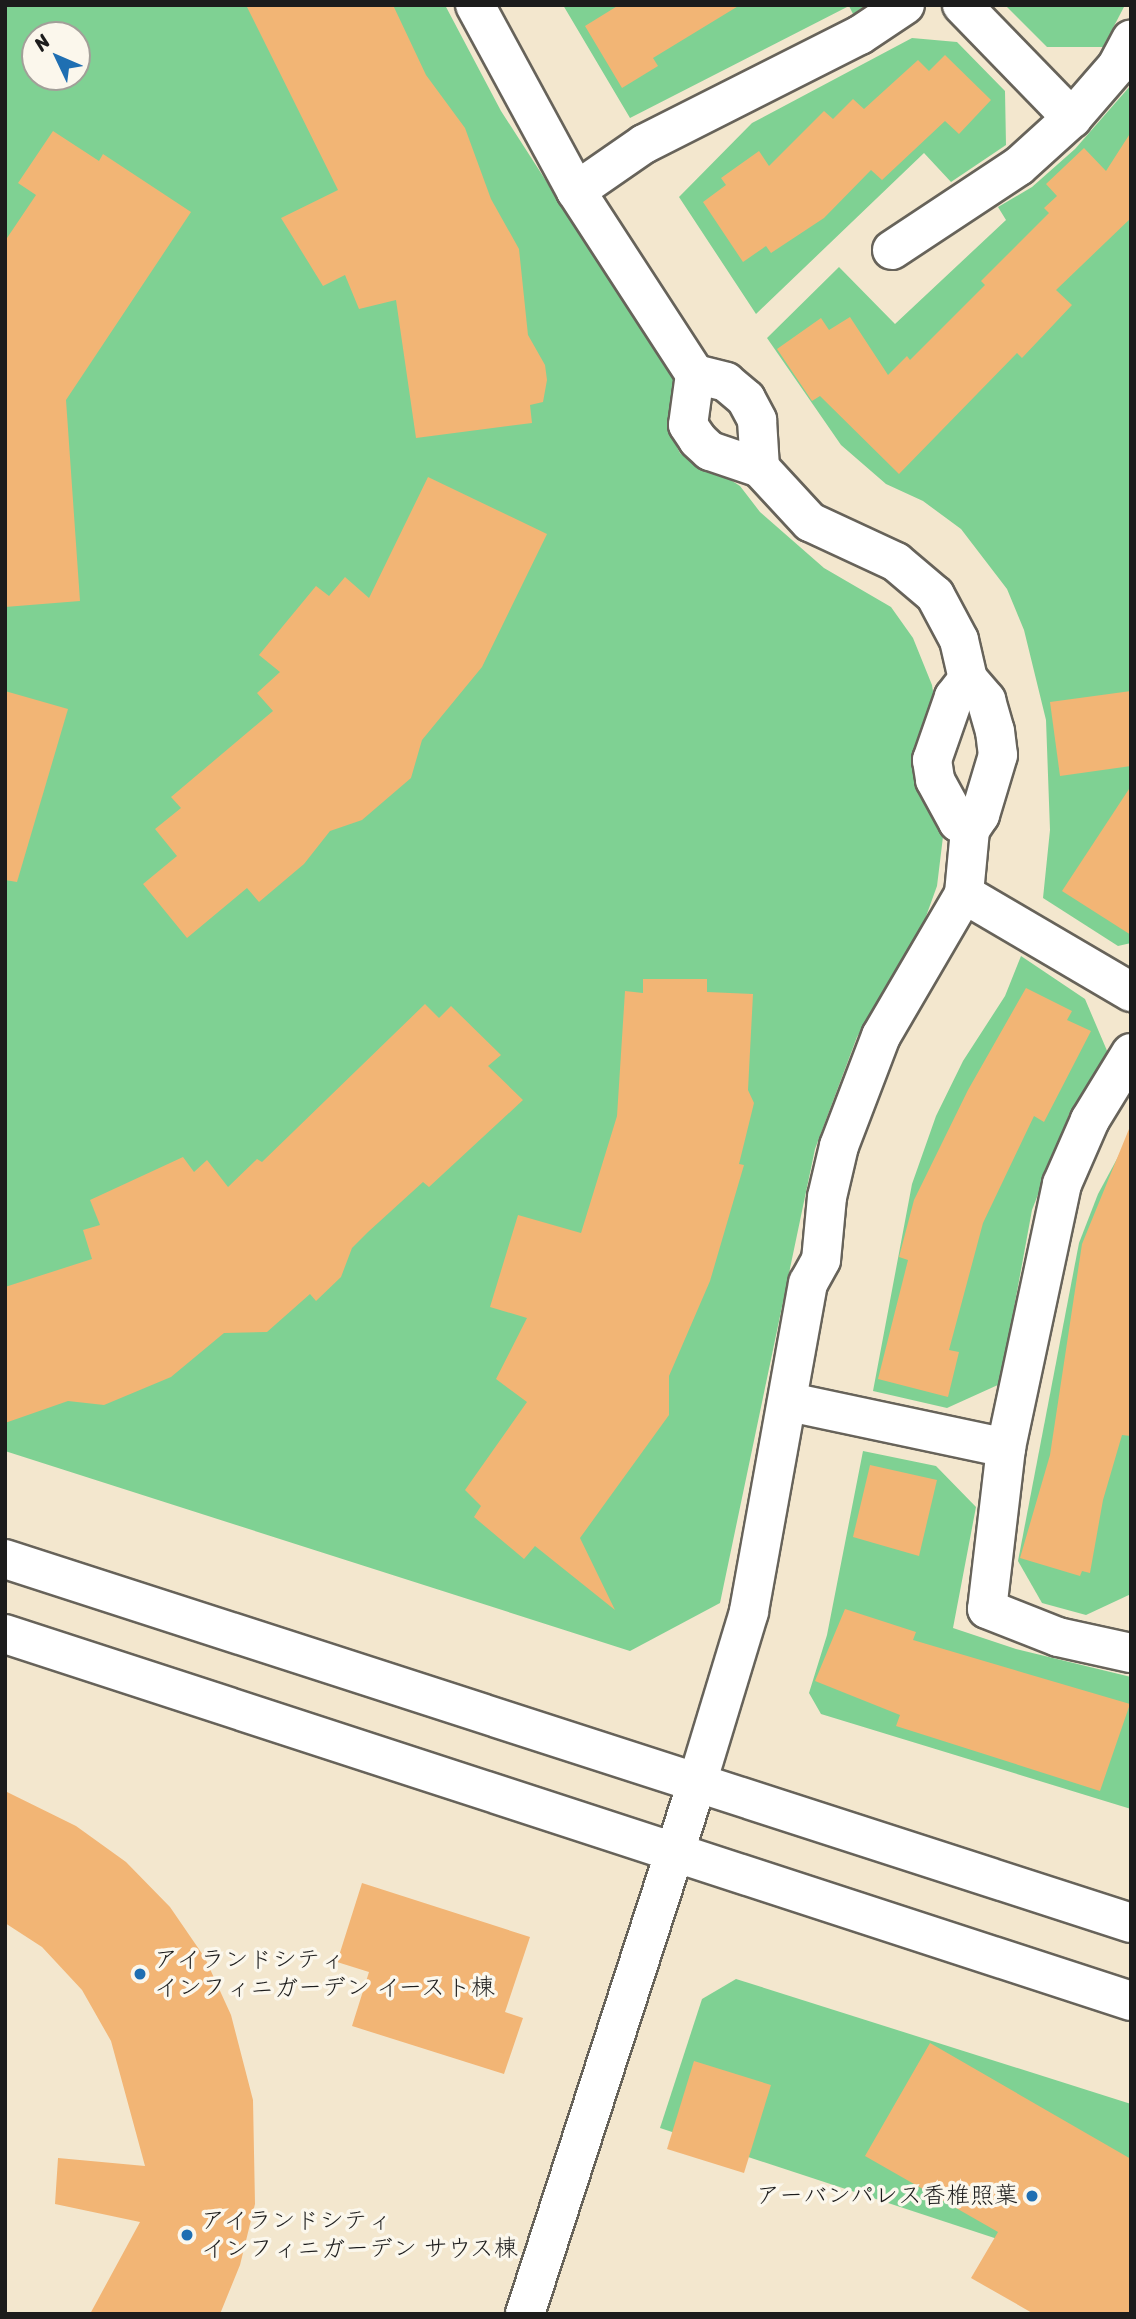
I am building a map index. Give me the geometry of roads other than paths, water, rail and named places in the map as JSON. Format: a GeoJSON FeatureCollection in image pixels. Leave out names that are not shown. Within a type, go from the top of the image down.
{"type":"FeatureCollection","features":[{"type":"Feature","properties":{"kind":"street"},"geometry":{"type":"LineString","coordinates":[[475,5],[576,191],[695,374],[688,425],[698,440],[710,451],[760,468],[810,522],[896,562],[935,595],[959,640],[968,679],[986,700],[998,755],[980,815],[970,830],[964,894],[881,1036],[839,1146],[827,1196],[821,1260],[808,1283],[790,1402],[749,1612],[697,1783],[525,2314]]}},
{"type":"Feature","properties":{"kind":"street"},"geometry":{"type":"LineString","coordinates":[[576,191],[644,144],[860,35],[905,5]]}},
{"type":"Feature","properties":{"kind":"street"},"geometry":{"type":"LineString","coordinates":[[962,5],[1072,118]]}},
{"type":"Feature","properties":{"kind":"street"},"geometry":{"type":"LineString","coordinates":[[892,250],[1019,166],[1072,118],[1117,66],[1131,40]]}},
{"type":"Feature","properties":{"kind":"street"},"geometry":{"type":"LineString","coordinates":[[695,374],[726,382],[746,399],[758,420],[760,468]]}},
{"type":"Feature","properties":{"kind":"street"},"geometry":{"type":"LineString","coordinates":[[968,679],[954,697],[932,760],[941,790],[958,822],[970,830]]}},
{"type":"Feature","properties":{"kind":"street"},"geometry":{"type":"LineString","coordinates":[[964,894],[1131,992]]}},
{"type":"Feature","properties":{"kind":"street"},"geometry":{"type":"LineString","coordinates":[[1131,1053],[1090,1120],[1062,1184],[1006,1448],[987,1609],[1058,1637],[1131,1653]]}},
{"type":"Feature","properties":{"kind":"street"},"geometry":{"type":"LineString","coordinates":[[790,1402],[1006,1448]]}},
{"type":"Feature","properties":{"kind":"street"},"geometry":{"type":"LineString","coordinates":[[5,1559],[1131,1923]]}},
{"type":"Feature","properties":{"kind":"street"},"geometry":{"type":"LineString","coordinates":[[5,1633],[674,1854],[1131,2001]]}},
{"type":"Feature","properties":{"kind":"place","name":"アイランドシティ インフィニガーデン イースト棟"},"geometry":{"type":"Point","coordinates":[140,1974]}},
{"type":"Feature","properties":{"kind":"place","name":"アーバンパレス香椎照葉"},"geometry":{"type":"Point","coordinates":[1032,2196]}},
{"type":"Feature","properties":{"kind":"place","name":"アイランドシティ インフィニガーデン サウス棟"},"geometry":{"type":"Point","coordinates":[187,2235]}}]}
